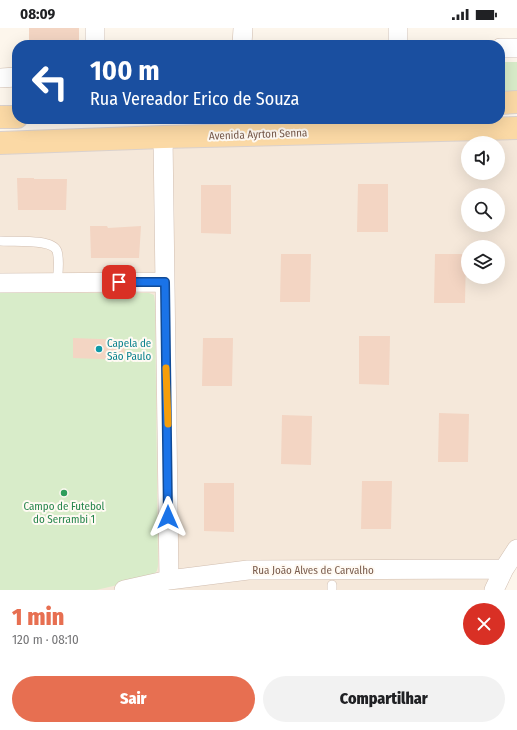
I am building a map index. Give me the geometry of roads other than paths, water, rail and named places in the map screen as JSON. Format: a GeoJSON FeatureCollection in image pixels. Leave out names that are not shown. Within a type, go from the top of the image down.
{"type":"FeatureCollection","features":[{"type":"Feature","properties":{"kind":"main road"},"geometry":{"type":"LineString","coordinates":[[505,103],[517,102]]}},
{"type":"Feature","properties":{"kind":"main road"},"geometry":{"type":"LineString","coordinates":[[0,117],[12,117]]}},
{"type":"Feature","properties":{"kind":"main road","name":"Avenida Ayrton Senna"},"geometry":{"type":"LineString","coordinates":[[0,143],[164,137],[517,128]]}},
{"type":"Feature","properties":{"kind":"street"},"geometry":{"type":"LineString","coordinates":[[95,28],[95,40]]}},
{"type":"Feature","properties":{"kind":"street"},"geometry":{"type":"LineString","coordinates":[[242,28],[242,40]]}},
{"type":"Feature","properties":{"kind":"street"},"geometry":{"type":"LineString","coordinates":[[398,28],[398,40]]}},
{"type":"Feature","properties":{"kind":"street"},"geometry":{"type":"LineString","coordinates":[[505,48],[517,48]]}},
{"type":"Feature","properties":{"kind":"street"},"geometry":{"type":"LineString","coordinates":[[0,78],[12,77]]}},
{"type":"Feature","properties":{"kind":"street"},"geometry":{"type":"LineString","coordinates":[[164,137],[169,580]]}},
{"type":"Feature","properties":{"kind":"street"},"geometry":{"type":"LineString","coordinates":[[0,283],[165,282]]}},
{"type":"Feature","properties":{"kind":"street"},"geometry":{"type":"LineString","coordinates":[[494,590],[504,569],[517,549]]}},
{"type":"Feature","properties":{"kind":"street","name":"Rua João Alves de Carvalho"},"geometry":{"type":"LineString","coordinates":[[124,590],[169,580],[248,570],[504,569]]}},
{"type":"Feature","properties":{"kind":"lane"},"geometry":{"type":"LineString","coordinates":[[0,241],[38,242],[53,246],[56,250],[58,258],[58,283]]}},
{"type":"Feature","properties":{"kind":"place","name":"Capela de São Paulo"},"geometry":{"type":"Point","coordinates":[99,349]}},
{"type":"Feature","properties":{"kind":"place","name":"Campo de Futebol do Serrambi 1"},"geometry":{"type":"Point","coordinates":[64,493]}}]}
